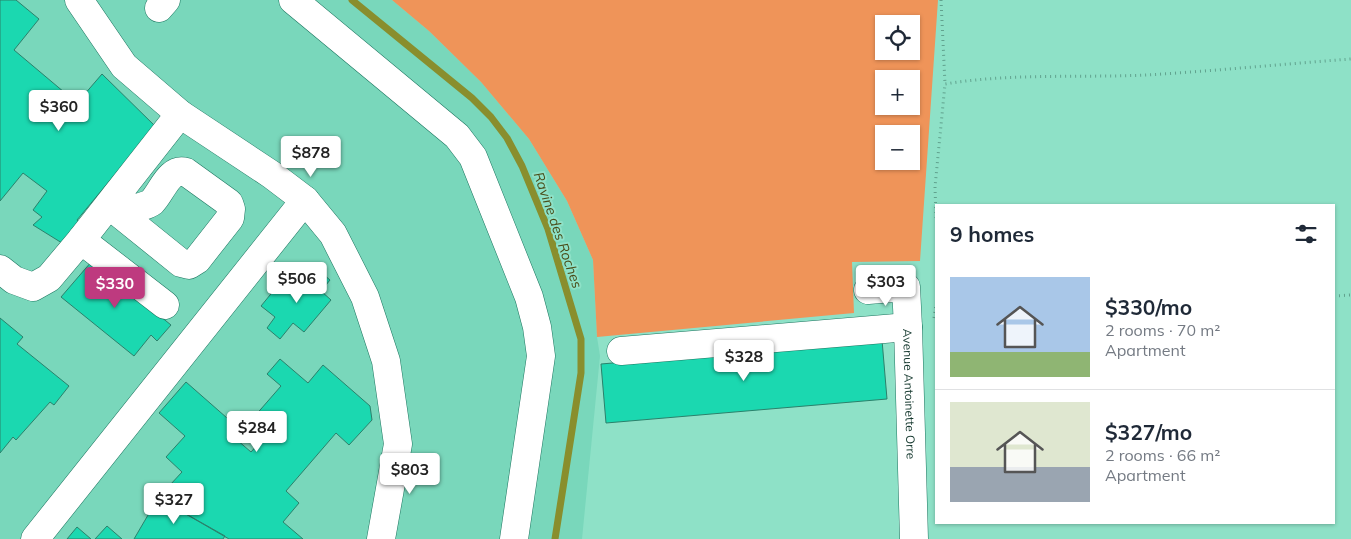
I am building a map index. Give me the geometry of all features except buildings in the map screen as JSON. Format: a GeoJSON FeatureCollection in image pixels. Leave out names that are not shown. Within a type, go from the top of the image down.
{"type":"FeatureCollection","features":[{"type":"Feature","properties":{"kind":"street"},"geometry":{"type":"LineString","coordinates":[[79,0],[124,66],[180,114],[272,175],[305,200],[333,234],[365,297],[386,361],[398,444],[383,526]]}},
{"type":"Feature","properties":{"kind":"street"},"geometry":{"type":"LineString","coordinates":[[293,0],[436,117],[457,136],[473,158],[528,297],[537,327],[541,356],[514,539]]}},
{"type":"Feature","properties":{"kind":"street"},"geometry":{"type":"LineString","coordinates":[[0,268],[14,280],[33,287],[49,278],[81,240],[122,208],[180,114]]}},
{"type":"Feature","properties":{"kind":"street"},"geometry":{"type":"LineString","coordinates":[[35,539],[305,200]]}},
{"type":"Feature","properties":{"kind":"street"},"geometry":{"type":"LineString","coordinates":[[81,240],[165,305]]}},
{"type":"Feature","properties":{"kind":"street"},"geometry":{"type":"LineString","coordinates":[[868,290],[906,287],[908,327]]}},
{"type":"Feature","properties":{"kind":"street","name":"Avenue Antoinette Orre"},"geometry":{"type":"LineString","coordinates":[[621,351],[908,327],[914,539]]}},
{"type":"Feature","properties":{"kind":"street"},"geometry":{"type":"LineString","coordinates":[[362,539],[368,511],[383,526]]}},
{"type":"Feature","properties":{"kind":"path"},"geometry":{"type":"LineString","coordinates":[[936,204],[935,187],[945,84],[942,0]]}},
{"type":"Feature","properties":{"kind":"path"},"geometry":{"type":"LineString","coordinates":[[945,84],[970,80],[1146,74],[1351,59]]}},
{"type":"Feature","properties":{"kind":"path"},"geometry":{"type":"LineString","coordinates":[[1335,296],[1351,295]]}},
{"type":"Feature","properties":{"kind":"shaded area"},"geometry":{"type":"Polygon","coordinates":[[[0,0],[392,0],[429,31],[481,82],[529,139],[567,201],[593,260],[597,337],[600,356],[582,539],[0,539],[0,0]]]}},
{"type":"Feature","properties":{"kind":"shaded area"},"geometry":{"type":"Polygon","coordinates":[[[392,0],[938,0],[920,261],[852,262],[854,313],[597,337],[593,260],[567,201],[529,139],[481,82],[429,31],[392,0]]]}},
{"type":"Feature","properties":{"kind":"waterway","name":"Ravine des Roches"},"geometry":{"type":"LineString","coordinates":[[352,0],[472,98],[491,117],[507,138],[522,166],[548,229],[581,339],[581,373],[555,539]]}}]}
